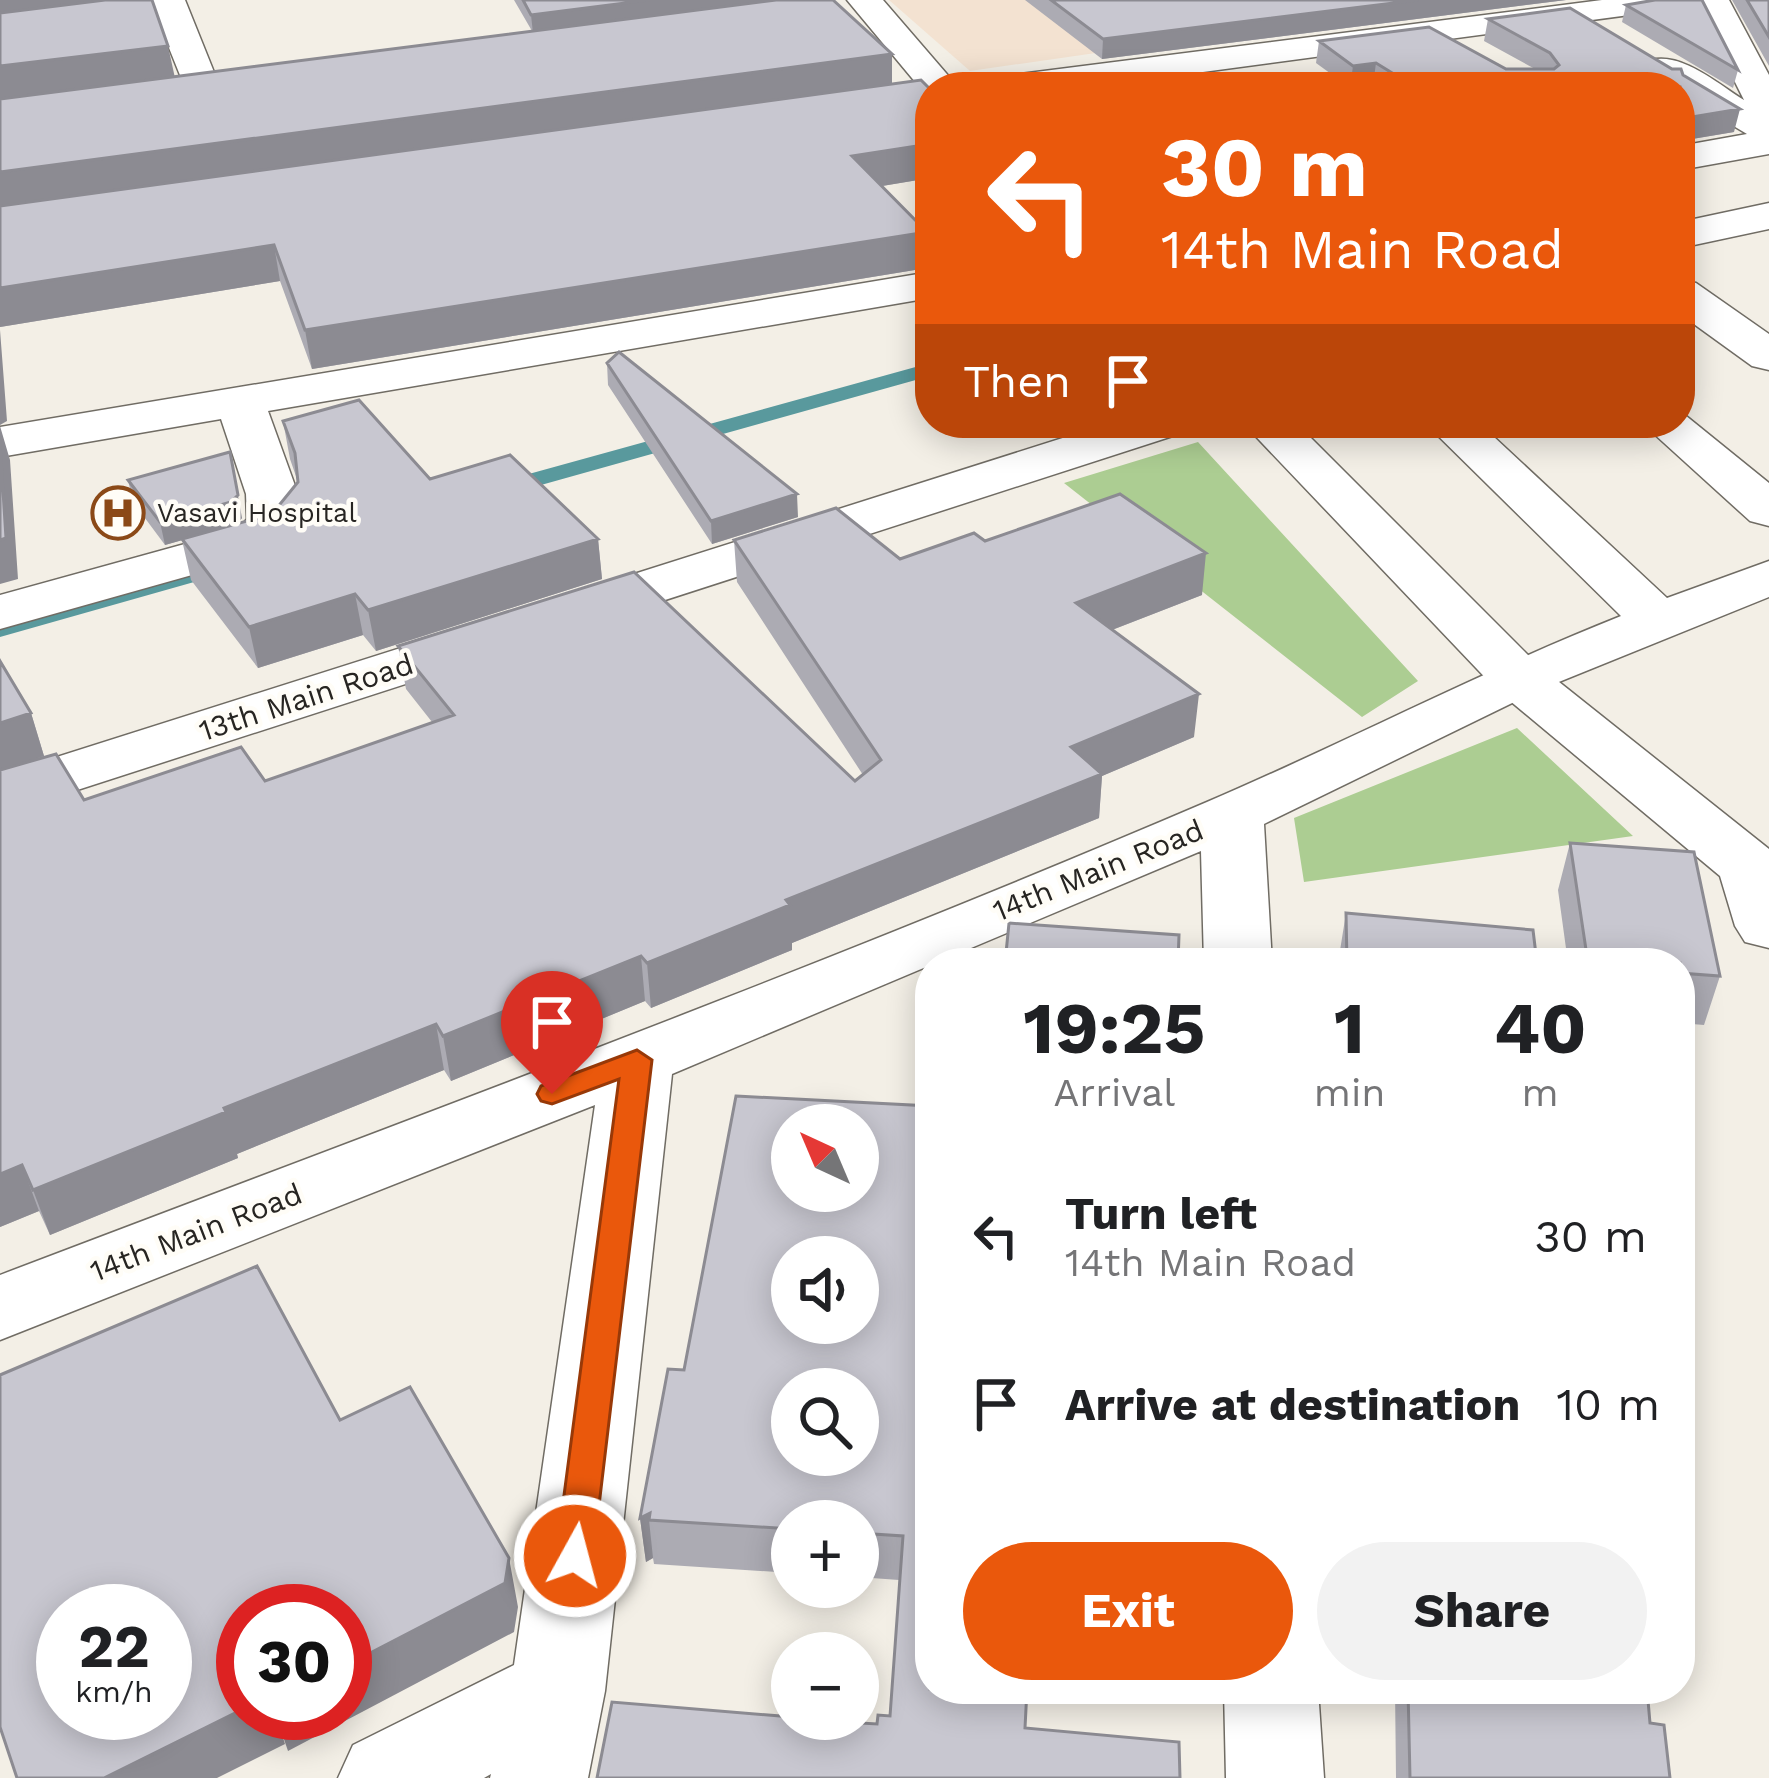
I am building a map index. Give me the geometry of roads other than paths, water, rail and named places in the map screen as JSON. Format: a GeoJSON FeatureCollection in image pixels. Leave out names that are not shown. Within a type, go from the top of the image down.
{"type":"FeatureCollection","features":[{"type":"Feature","properties":{"kind":"street"},"geometry":{"type":"LineString","coordinates":[[1158,72],[1684,0]]}},
{"type":"Feature","properties":{"kind":"street"},"geometry":{"type":"LineString","coordinates":[[1712,0],[1769,111]]}},
{"type":"Feature","properties":{"kind":"street"},"geometry":{"type":"LineString","coordinates":[[821,11],[866,3],[915,79]]}},
{"type":"Feature","properties":{"kind":"street"},"geometry":{"type":"LineString","coordinates":[[0,30],[170,6],[215,90],[158,97]]}},
{"type":"Feature","properties":{"kind":"street"},"geometry":{"type":"LineString","coordinates":[[1332,14],[1368,40]]}},
{"type":"Feature","properties":{"kind":"street"},"geometry":{"type":"LineString","coordinates":[[1573,14],[1670,72]]}},
{"type":"Feature","properties":{"kind":"street"},"geometry":{"type":"LineString","coordinates":[[1432,32],[1492,65]]}},
{"type":"Feature","properties":{"kind":"street"},"geometry":{"type":"LineString","coordinates":[[1281,52],[1313,72]]}},
{"type":"Feature","properties":{"kind":"street"},"geometry":{"type":"LineString","coordinates":[[1695,87],[1769,131]]}},
{"type":"Feature","properties":{"kind":"street"},"geometry":{"type":"LineString","coordinates":[[1695,155],[1769,142]]}},
{"type":"Feature","properties":{"kind":"street"},"geometry":{"type":"LineString","coordinates":[[1695,232],[1769,216]]}},
{"type":"Feature","properties":{"kind":"street"},"geometry":{"type":"LineString","coordinates":[[0,482],[245,418],[915,288]]}},
{"type":"Feature","properties":{"kind":"street"},"geometry":{"type":"LineString","coordinates":[[1695,304],[1769,356]]}},
{"type":"Feature","properties":{"kind":"street"},"geometry":{"type":"LineString","coordinates":[[0,442],[245,418]]}},
{"type":"Feature","properties":{"kind":"street"},"geometry":{"type":"LineString","coordinates":[[0,612],[257,541],[274,522],[272,494],[245,418]]}},
{"type":"Feature","properties":{"kind":"street","name":"13th Main Road"},"geometry":{"type":"LineString","coordinates":[[0,796],[1114,438]]}},
{"type":"Feature","properties":{"kind":"street"},"geometry":{"type":"LineString","coordinates":[[1283,438],[1518,678],[1750,867],[1769,926]]}},
{"type":"Feature","properties":{"kind":"street"},"geometry":{"type":"LineString","coordinates":[[1466,438],[1658,621]]}},
{"type":"Feature","properties":{"kind":"street"},"geometry":{"type":"LineString","coordinates":[[1685,438],[1769,510]]}},
{"type":"Feature","properties":{"kind":"street","name":"14th Main Road"},"geometry":{"type":"LineString","coordinates":[[0,1309],[637,1060],[1232,815],[1518,678],[1769,577]]}},
{"type":"Feature","properties":{"kind":"street"},"geometry":{"type":"LineString","coordinates":[[1232,815],[1237,948]]}},
{"type":"Feature","properties":{"kind":"street"},"geometry":{"type":"LineString","coordinates":[[387,1778],[548,1734],[637,1060]]}},
{"type":"Feature","properties":{"kind":"street"},"geometry":{"type":"LineString","coordinates":[[1272,1704],[1275,1778]]}},
{"type":"Feature","properties":{"kind":"waterway"},"geometry":{"type":"LineString","coordinates":[[497,490],[915,373]]}},
{"type":"Feature","properties":{"kind":"waterway"},"geometry":{"type":"LineString","coordinates":[[0,629],[231,564]]}},
{"type":"Feature","properties":{"kind":"place","name":"Vasavi Hospital"},"geometry":{"type":"Point","coordinates":[118,513]}}]}
